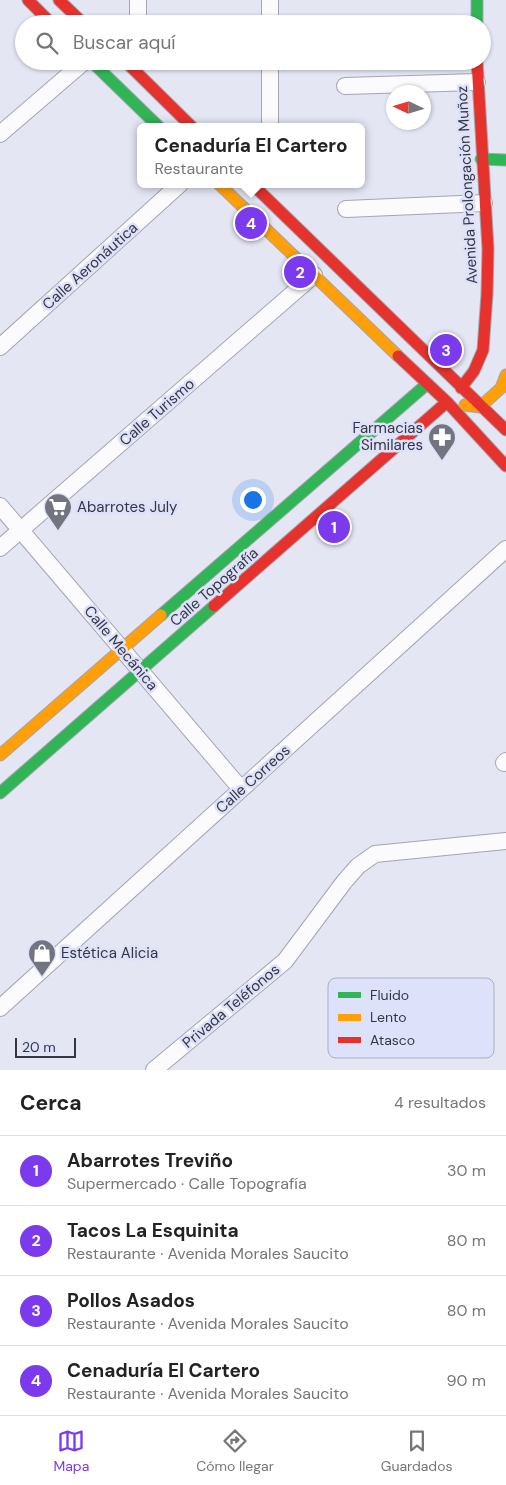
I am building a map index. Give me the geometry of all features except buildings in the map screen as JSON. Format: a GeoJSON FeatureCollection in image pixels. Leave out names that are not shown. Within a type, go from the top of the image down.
{"type":"FeatureCollection","features":[{"type":"Feature","properties":{"kind":"street"},"geometry":{"type":"LineString","coordinates":[[28,0],[43,15]]}},
{"type":"Feature","properties":{"kind":"street"},"geometry":{"type":"LineString","coordinates":[[59,0],[75,15]]}},
{"type":"Feature","properties":{"kind":"street"},"geometry":{"type":"LineString","coordinates":[[138,0],[138,15]]}},
{"type":"Feature","properties":{"kind":"street"},"geometry":{"type":"LineString","coordinates":[[270,0],[270,15]]}},
{"type":"Feature","properties":{"kind":"street"},"geometry":{"type":"LineString","coordinates":[[477,0],[477,15]]}},
{"type":"Feature","properties":{"kind":"street"},"geometry":{"type":"LineString","coordinates":[[0,134],[75,70]]}},
{"type":"Feature","properties":{"kind":"street"},"geometry":{"type":"LineString","coordinates":[[100,70],[155,123]]}},
{"type":"Feature","properties":{"kind":"street"},"geometry":{"type":"LineString","coordinates":[[141,70],[188,123]]}},
{"type":"Feature","properties":{"kind":"street"},"geometry":{"type":"LineString","coordinates":[[270,70],[270,123]]}},
{"type":"Feature","properties":{"kind":"street","name":"Avenida Prolongación Muñoz"},"geometry":{"type":"LineString","coordinates":[[461,388],[474,371],[483,350],[488,249],[477,70]]}},
{"type":"Feature","properties":{"kind":"street"},"geometry":{"type":"LineString","coordinates":[[345,86],[477,82]]}},
{"type":"Feature","properties":{"kind":"street"},"geometry":{"type":"LineString","coordinates":[[482,159],[506,160]]}},
{"type":"Feature","properties":{"kind":"street","name":"Calle Aeronáutica"},"geometry":{"type":"LineString","coordinates":[[0,347],[176,188]]}},
{"type":"Feature","properties":{"kind":"street"},"geometry":{"type":"LineString","coordinates":[[223,188],[428,384],[506,466]]}},
{"type":"Feature","properties":{"kind":"street"},"geometry":{"type":"LineString","coordinates":[[256,188],[480,407],[506,430]]}},
{"type":"Feature","properties":{"kind":"street"},"geometry":{"type":"LineString","coordinates":[[270,188],[270,201]]}},
{"type":"Feature","properties":{"kind":"street"},"geometry":{"type":"LineString","coordinates":[[346,209],[484,203]]}},
{"type":"Feature","properties":{"kind":"street","name":"Calle Turismo"},"geometry":{"type":"LineString","coordinates":[[0,548],[314,275]]}},
{"type":"Feature","properties":{"kind":"street"},"geometry":{"type":"LineString","coordinates":[[480,407],[504,383]]}},
{"type":"Feature","properties":{"kind":"street"},"geometry":{"type":"LineString","coordinates":[[428,384],[461,388]]}},
{"type":"Feature","properties":{"kind":"street","name":"Calle Topografía"},"geometry":{"type":"LineString","coordinates":[[0,755],[428,384]]}},
{"type":"Feature","properties":{"kind":"street"},"geometry":{"type":"LineString","coordinates":[[446,402],[480,407]]}},
{"type":"Feature","properties":{"kind":"street","name":"Calle Topografía"},"geometry":{"type":"LineString","coordinates":[[0,793],[446,402]]}},
{"type":"Feature","properties":{"kind":"street","name":"Calle Mecánica"},"geometry":{"type":"LineString","coordinates":[[0,506],[242,789]]}},
{"type":"Feature","properties":{"kind":"street","name":"Calle Correos"},"geometry":{"type":"LineString","coordinates":[[0,1008],[506,550]]}},
{"type":"Feature","properties":{"kind":"street","name":"Privada Teléfonos"},"geometry":{"type":"LineString","coordinates":[[154,1070],[284,961],[344,882],[358,866],[375,854],[506,841]]}},
{"type":"Feature","properties":{"kind":"traffic: fast"},"geometry":{"type":"LineString","coordinates":[[477,0],[477,15]]}},
{"type":"Feature","properties":{"kind":"traffic: fast"},"geometry":{"type":"LineString","coordinates":[[100,70],[155,123]]}},
{"type":"Feature","properties":{"kind":"traffic: fast"},"geometry":{"type":"LineString","coordinates":[[481,159],[506,160]]}},
{"type":"Feature","properties":{"kind":"traffic: fast"},"geometry":{"type":"LineString","coordinates":[[161,615],[427,384]]}},
{"type":"Feature","properties":{"kind":"traffic: fast"},"geometry":{"type":"LineString","coordinates":[[0,793],[214,606]]}},
{"type":"Feature","properties":{"kind":"traffic: slow"},"geometry":{"type":"LineString","coordinates":[[223,188],[398,356]]}},
{"type":"Feature","properties":{"kind":"traffic: slow"},"geometry":{"type":"LineString","coordinates":[[465,405],[480,407],[501,388],[506,375]]}},
{"type":"Feature","properties":{"kind":"traffic: slow"},"geometry":{"type":"LineString","coordinates":[[0,755],[161,615]]}},
{"type":"Feature","properties":{"kind":"traffic: jam"},"geometry":{"type":"LineString","coordinates":[[28,0],[43,15]]}},
{"type":"Feature","properties":{"kind":"traffic: jam"},"geometry":{"type":"LineString","coordinates":[[59,0],[75,15]]}},
{"type":"Feature","properties":{"kind":"traffic: jam"},"geometry":{"type":"LineString","coordinates":[[134,70],[188,123]]}},
{"type":"Feature","properties":{"kind":"traffic: jam"},"geometry":{"type":"LineString","coordinates":[[461,388],[474,371],[483,350],[487,294],[488,249],[478,70]]}},
{"type":"Feature","properties":{"kind":"traffic: jam"},"geometry":{"type":"LineString","coordinates":[[256,188],[506,430]]}},
{"type":"Feature","properties":{"kind":"traffic: jam"},"geometry":{"type":"LineString","coordinates":[[398,356],[447,402],[506,466]]}},
{"type":"Feature","properties":{"kind":"traffic: jam"},"geometry":{"type":"LineString","coordinates":[[214,606],[447,402]]}},
{"type":"Feature","properties":{"kind":"place","name":"Cenaduría El Cartero"},"geometry":{"type":"Point","coordinates":[251,223]}},
{"type":"Feature","properties":{"kind":"place","name":"Tacos La Esquinita"},"geometry":{"type":"Point","coordinates":[300,272]}},
{"type":"Feature","properties":{"kind":"place","name":"Pollos Asados"},"geometry":{"type":"Point","coordinates":[446,350]}},
{"type":"Feature","properties":{"kind":"place","name":"Farmacias Similares"},"geometry":{"type":"Point","coordinates":[442,461]}},
{"type":"Feature","properties":{"kind":"place","name":"Abarrotes Treviño"},"geometry":{"type":"Point","coordinates":[334,527]}},
{"type":"Feature","properties":{"kind":"place","name":"Abarrotes July"},"geometry":{"type":"Point","coordinates":[58,531]}},
{"type":"Feature","properties":{"kind":"place","name":"Estética Alicia"},"geometry":{"type":"Point","coordinates":[42,977]}}]}
